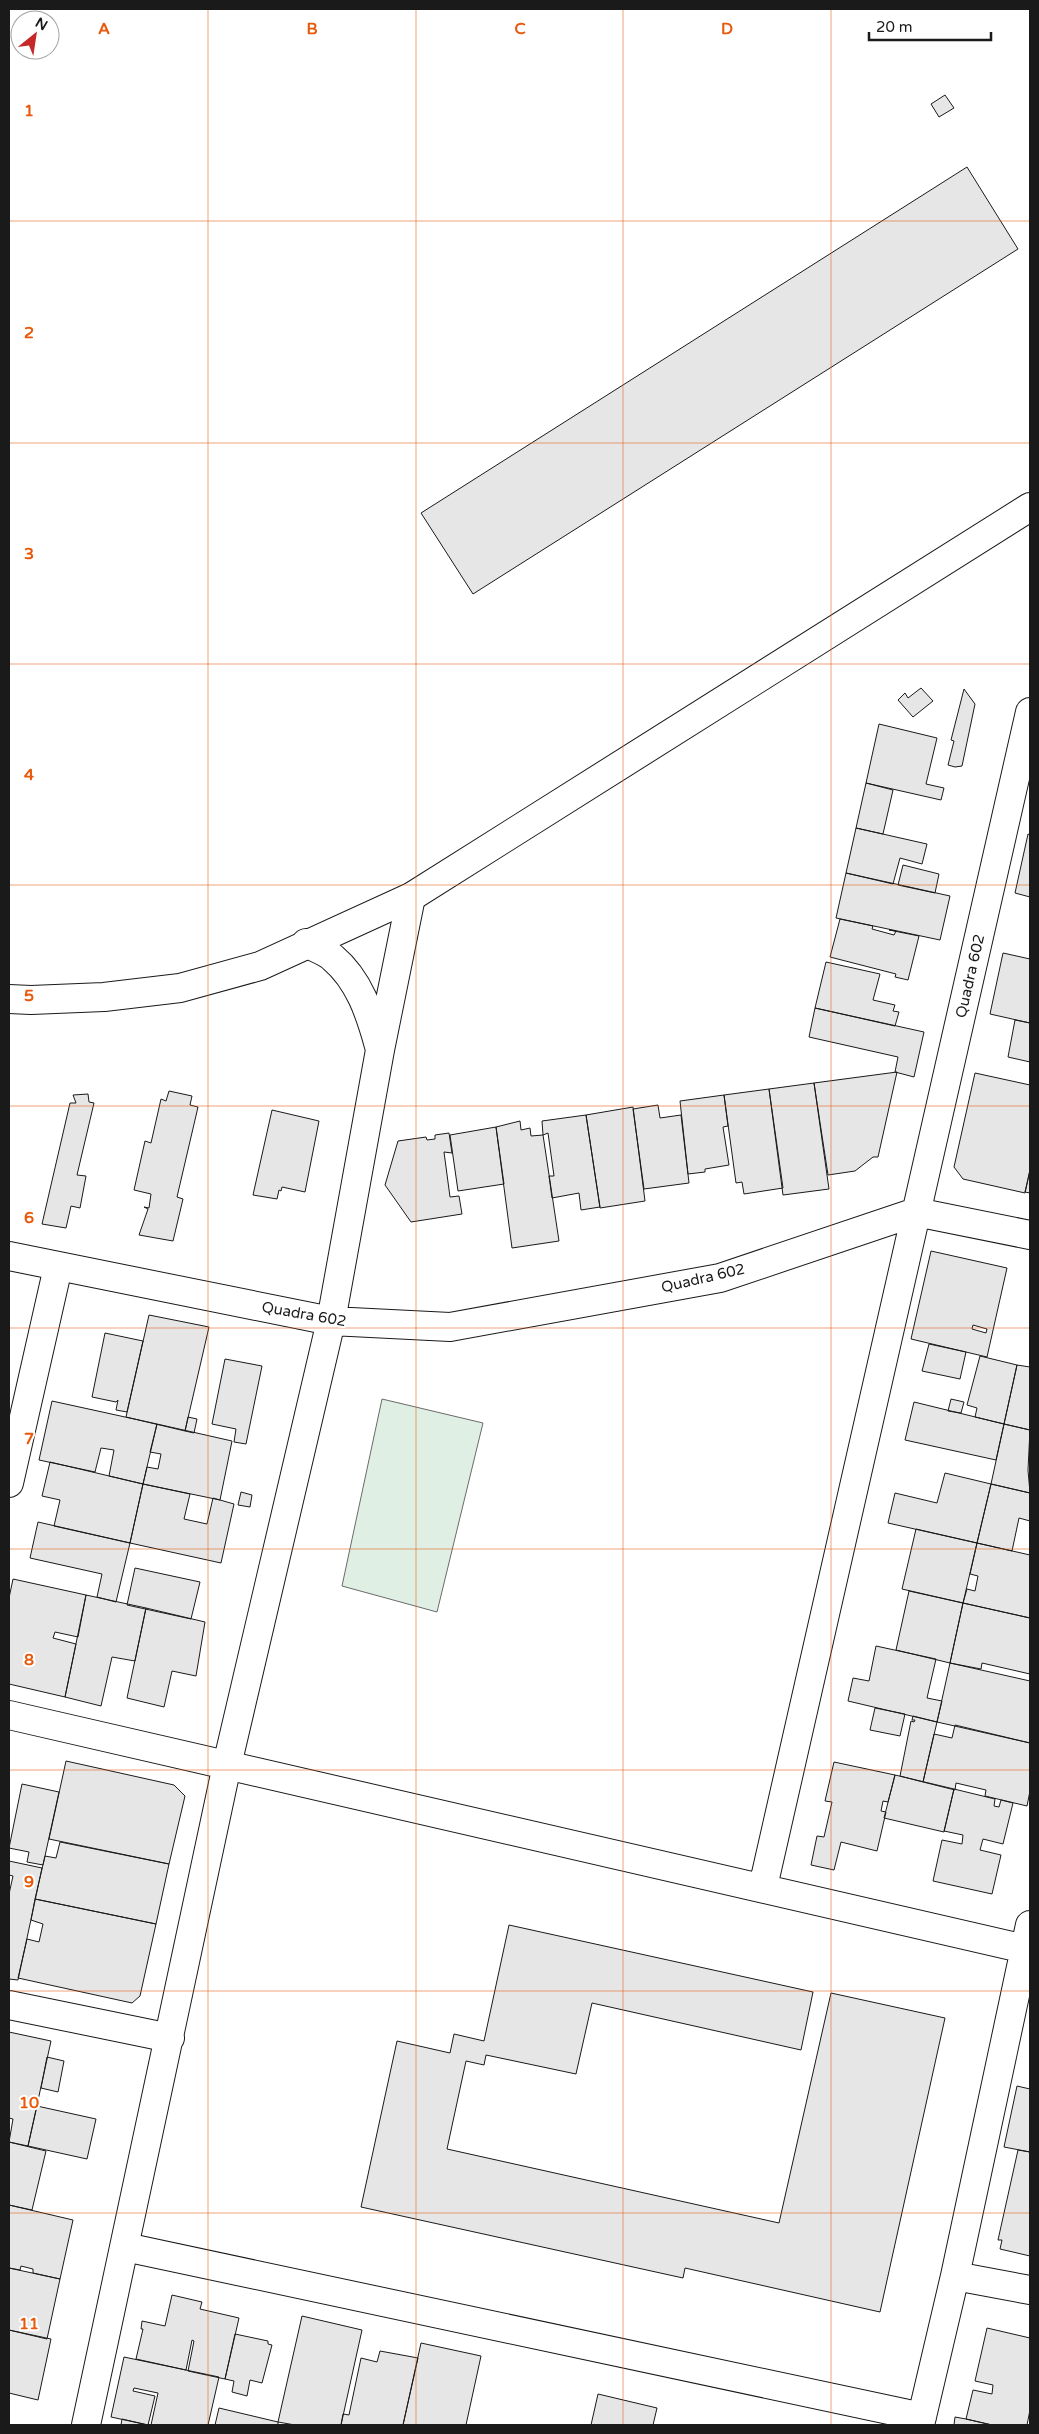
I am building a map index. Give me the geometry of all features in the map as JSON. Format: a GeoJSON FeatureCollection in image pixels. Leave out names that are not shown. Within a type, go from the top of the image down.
{"type":"FeatureCollection","features":[{"type":"Feature","properties":{"kind":"street"},"geometry":{"type":"LineString","coordinates":[[9,998],[31,1000],[104,997],[180,988],[260,966],[411,897],[1030,507]]}},
{"type":"Feature","properties":{"kind":"street","name":"Quadra 602"},"geometry":{"type":"LineString","coordinates":[[9,1256],[331,1321],[450,1327],[720,1278],[916,1212],[1030,712]]}},
{"type":"Feature","properties":{"kind":"street"},"geometry":{"type":"LineString","coordinates":[[86,2425],[126,2247],[227,1764],[331,1321],[380,1050],[411,897]]}},
{"type":"Feature","properties":{"kind":"street"},"geometry":{"type":"LineString","coordinates":[[306,944],[332,956],[353,978],[370,1014],[380,1050]]}},
{"type":"Feature","properties":{"kind":"street"},"geometry":{"type":"LineString","coordinates":[[763,1887],[916,1212],[1030,1235]]}},
{"type":"Feature","properties":{"kind":"street"},"geometry":{"type":"LineString","coordinates":[[9,1483],[58,1267]]}},
{"type":"Feature","properties":{"kind":"street"},"geometry":{"type":"LineString","coordinates":[[9,1715],[763,1887],[1028,1937],[955,2276],[921,2421],[126,2247]]}},
{"type":"Feature","properties":{"kind":"street"},"geometry":{"type":"LineString","coordinates":[[9,2005],[170,2038]]}},
{"type":"Feature","properties":{"kind":"street"},"geometry":{"type":"LineString","coordinates":[[955,2276],[1030,2290]]}},
{"type":"Feature","properties":{"kind":"green space"},"geometry":{"type":"Polygon","coordinates":[[[382,1399],[483,1423],[437,1612],[342,1586],[382,1399]]]}},
{"type":"Feature","properties":{"kind":"building"},"geometry":{"type":"Polygon","coordinates":[[[945,95],[954,108],[939,117],[931,104],[945,95]]]}},
{"type":"Feature","properties":{"kind":"building"},"geometry":{"type":"Polygon","coordinates":[[[967,167],[1018,249],[473,594],[421,513],[967,167]]]}},
{"type":"Feature","properties":{"kind":"building"},"geometry":{"type":"Polygon","coordinates":[[[921,688],[933,701],[913,717],[898,700],[905,693],[908,698],[921,688]]]}},
{"type":"Feature","properties":{"kind":"building"},"geometry":{"type":"Polygon","coordinates":[[[964,689],[975,704],[962,766],[955,767],[948,765],[954,741],[951,740],[964,689]]]}},
{"type":"Feature","properties":{"kind":"building"},"geometry":{"type":"Polygon","coordinates":[[[879,724],[937,738],[926,784],[944,788],[941,800],[866,783],[879,724]]]}},
{"type":"Feature","properties":{"kind":"building"},"geometry":{"type":"Polygon","coordinates":[[[866,783],[893,790],[883,834],[856,828],[866,783]]]}},
{"type":"Feature","properties":{"kind":"building"},"geometry":{"type":"Polygon","coordinates":[[[856,828],[927,844],[922,864],[900,858],[893,884],[846,873],[856,828]]]}},
{"type":"Feature","properties":{"kind":"building"},"geometry":{"type":"Polygon","coordinates":[[[1028,834],[1030,835],[1030,897],[1015,893],[1028,834]]]}},
{"type":"Feature","properties":{"kind":"building"},"geometry":{"type":"Polygon","coordinates":[[[903,865],[939,874],[935,893],[898,885],[903,865]]]}},
{"type":"Feature","properties":{"kind":"building"},"geometry":{"type":"Polygon","coordinates":[[[846,873],[950,896],[940,940],[836,918],[846,873]]]}},
{"type":"Feature","properties":{"kind":"building"},"geometry":{"type":"Polygon","coordinates":[[[840,919],[873,926],[872,929],[894,935],[896,931],[919,936],[908,980],[895,977],[896,974],[830,957],[840,919]]]}},
{"type":"Feature","properties":{"kind":"building"},"geometry":{"type":"Polygon","coordinates":[[[1003,953],[1030,959],[1030,1023],[990,1014],[1003,953]]]}},
{"type":"Feature","properties":{"kind":"building"},"geometry":{"type":"Polygon","coordinates":[[[826,962],[880,974],[873,1000],[895,1005],[893,1011],[899,1012],[895,1026],[815,1008],[826,962]]]}},
{"type":"Feature","properties":{"kind":"building"},"geometry":{"type":"Polygon","coordinates":[[[815,1008],[924,1032],[914,1077],[895,1072],[898,1057],[809,1037],[815,1008]]]}},
{"type":"Feature","properties":{"kind":"building"},"geometry":{"type":"Polygon","coordinates":[[[1015,1020],[1030,1023],[1030,1062],[1008,1057],[1015,1020]]]}},
{"type":"Feature","properties":{"kind":"building"},"geometry":{"type":"Polygon","coordinates":[[[897,1072],[878,1157],[873,1157],[855,1171],[828,1175],[814,1083],[897,1072]]]}},
{"type":"Feature","properties":{"kind":"building"},"geometry":{"type":"Polygon","coordinates":[[[975,1073],[1030,1085],[1030,1170],[1025,1193],[963,1179],[954,1167],[975,1073]]]}},
{"type":"Feature","properties":{"kind":"building"},"geometry":{"type":"Polygon","coordinates":[[[814,1083],[829,1189],[783,1195],[769,1089],[814,1083]]]}},
{"type":"Feature","properties":{"kind":"building"},"geometry":{"type":"Polygon","coordinates":[[[769,1089],[783,1188],[744,1194],[742,1182],[736,1183],[724,1095],[769,1089]]]}},
{"type":"Feature","properties":{"kind":"building"},"geometry":{"type":"Polygon","coordinates":[[[169,1091],[192,1096],[190,1105],[198,1107],[177,1197],[183,1199],[173,1241],[139,1235],[148,1209],[144,1207],[149,1208],[151,1194],[134,1190],[145,1141],[151,1143],[161,1099],[166,1101],[169,1091]]]}},
{"type":"Feature","properties":{"kind":"building"},"geometry":{"type":"Polygon","coordinates":[[[88,1094],[89,1102],[94,1103],[77,1175],[86,1176],[80,1208],[71,1206],[66,1228],[42,1224],[70,1103],[76,1103],[73,1095],[88,1094]]]}},
{"type":"Feature","properties":{"kind":"building"},"geometry":{"type":"Polygon","coordinates":[[[724,1095],[728,1126],[723,1127],[729,1165],[705,1169],[705,1172],[688,1174],[680,1101],[724,1095]]]}},
{"type":"Feature","properties":{"kind":"building"},"geometry":{"type":"Polygon","coordinates":[[[658,1105],[660,1118],[681,1115],[689,1183],[644,1189],[633,1109],[658,1105]]]}},
{"type":"Feature","properties":{"kind":"building"},"geometry":{"type":"Polygon","coordinates":[[[633,1107],[645,1201],[600,1208],[586,1115],[633,1107]]]}},
{"type":"Feature","properties":{"kind":"building"},"geometry":{"type":"Polygon","coordinates":[[[272,1110],[319,1121],[305,1192],[282,1187],[281,1191],[279,1190],[277,1199],[253,1195],[272,1110]]]}},
{"type":"Feature","properties":{"kind":"building"},"geometry":{"type":"Polygon","coordinates":[[[586,1115],[600,1207],[581,1210],[579,1193],[552,1198],[549,1176],[554,1176],[548,1133],[543,1135],[542,1121],[586,1115]]]}},
{"type":"Feature","properties":{"kind":"building"},"geometry":{"type":"Polygon","coordinates":[[[520,1121],[521,1130],[530,1128],[531,1136],[543,1135],[559,1241],[512,1248],[496,1127],[520,1121]]]}},
{"type":"Feature","properties":{"kind":"building"},"geometry":{"type":"Polygon","coordinates":[[[496,1127],[504,1184],[458,1191],[450,1135],[496,1127]]]}},
{"type":"Feature","properties":{"kind":"building"},"geometry":{"type":"Polygon","coordinates":[[[449,1133],[452,1153],[444,1152],[450,1197],[459,1196],[462,1214],[411,1222],[385,1185],[398,1141],[426,1137],[427,1140],[435,1139],[435,1135],[449,1133]]]}},
{"type":"Feature","properties":{"kind":"building"},"geometry":{"type":"Polygon","coordinates":[[[1030,1170],[1030,1193],[1025,1192],[1030,1170]]]}},
{"type":"Feature","properties":{"kind":"building"},"geometry":{"type":"Polygon","coordinates":[[[931,1251],[1007,1268],[987,1357],[911,1339],[931,1251]],[[973,1325],[972,1329],[986,1333],[987,1329],[973,1325]]]}},
{"type":"Feature","properties":{"kind":"building"},"geometry":{"type":"Polygon","coordinates":[[[149,1315],[209,1327],[185,1431],[126,1417],[149,1315]]]}},
{"type":"Feature","properties":{"kind":"building"},"geometry":{"type":"Polygon","coordinates":[[[105,1333],[143,1341],[127,1412],[116,1410],[118,1400],[116,1402],[92,1397],[105,1333]]]}},
{"type":"Feature","properties":{"kind":"building"},"geometry":{"type":"Polygon","coordinates":[[[929,1344],[966,1352],[960,1379],[922,1371],[929,1344]]]}},
{"type":"Feature","properties":{"kind":"building"},"geometry":{"type":"Polygon","coordinates":[[[980,1356],[1017,1365],[1004,1424],[975,1417],[977,1408],[967,1405],[980,1356]]]}},
{"type":"Feature","properties":{"kind":"building"},"geometry":{"type":"Polygon","coordinates":[[[225,1359],[262,1366],[246,1444],[234,1442],[236,1429],[212,1424],[225,1359]]]}},
{"type":"Feature","properties":{"kind":"building"},"geometry":{"type":"Polygon","coordinates":[[[1017,1365],[1030,1367],[1030,1430],[1004,1424],[1017,1365]]]}},
{"type":"Feature","properties":{"kind":"building"},"geometry":{"type":"Polygon","coordinates":[[[951,1399],[964,1402],[961,1413],[948,1411],[951,1399]]]}},
{"type":"Feature","properties":{"kind":"building"},"geometry":{"type":"Polygon","coordinates":[[[52,1401],[157,1424],[143,1484],[109,1476],[114,1450],[101,1448],[95,1472],[39,1460],[52,1401]]]}},
{"type":"Feature","properties":{"kind":"building"},"geometry":{"type":"Polygon","coordinates":[[[914,1402],[1004,1424],[996,1460],[905,1440],[914,1402]]]}},
{"type":"Feature","properties":{"kind":"building"},"geometry":{"type":"Polygon","coordinates":[[[188,1417],[197,1419],[194,1433],[185,1431],[188,1417]]]}},
{"type":"Feature","properties":{"kind":"building"},"geometry":{"type":"Polygon","coordinates":[[[157,1424],[232,1441],[220,1500],[143,1484],[147,1467],[158,1469],[161,1454],[150,1452],[157,1424]]]}},
{"type":"Feature","properties":{"kind":"building"},"geometry":{"type":"Polygon","coordinates":[[[1004,1424],[1030,1430],[1028,1470],[1030,1493],[991,1484],[1004,1424]]]}},
{"type":"Feature","properties":{"kind":"building"},"geometry":{"type":"Polygon","coordinates":[[[50,1462],[143,1484],[130,1543],[54,1526],[60,1500],[42,1496],[50,1462]]]}},
{"type":"Feature","properties":{"kind":"building"},"geometry":{"type":"Polygon","coordinates":[[[945,1473],[991,1484],[977,1543],[888,1523],[895,1493],[937,1503],[945,1473]]]}},
{"type":"Feature","properties":{"kind":"building"},"geometry":{"type":"Polygon","coordinates":[[[143,1484],[190,1494],[184,1519],[207,1524],[213,1498],[234,1504],[221,1563],[130,1543],[143,1484]]]}},
{"type":"Feature","properties":{"kind":"building"},"geometry":{"type":"Polygon","coordinates":[[[991,1484],[1030,1493],[1030,1521],[1019,1518],[1012,1551],[977,1543],[991,1484]]]}},
{"type":"Feature","properties":{"kind":"building"},"geometry":{"type":"Polygon","coordinates":[[[241,1492],[252,1495],[250,1507],[238,1505],[241,1492]]]}},
{"type":"Feature","properties":{"kind":"building"},"geometry":{"type":"Polygon","coordinates":[[[38,1522],[130,1543],[116,1602],[97,1597],[102,1574],[30,1558],[38,1522]]]}},
{"type":"Feature","properties":{"kind":"building"},"geometry":{"type":"Polygon","coordinates":[[[916,1529],[977,1543],[963,1603],[902,1589],[916,1529]]]}},
{"type":"Feature","properties":{"kind":"building"},"geometry":{"type":"Polygon","coordinates":[[[977,1543],[1030,1555],[1030,1618],[963,1603],[967,1589],[975,1591],[978,1576],[970,1574],[977,1543]]]}},
{"type":"Feature","properties":{"kind":"building"},"geometry":{"type":"Polygon","coordinates":[[[135,1568],[200,1582],[191,1619],[127,1605],[135,1568]]]}},
{"type":"Feature","properties":{"kind":"building"},"geometry":{"type":"Polygon","coordinates":[[[13,1579],[86,1595],[78,1637],[55,1632],[53,1638],[76,1644],[65,1697],[9,1684],[9,1598],[13,1579]]]}},
{"type":"Feature","properties":{"kind":"building"},"geometry":{"type":"Polygon","coordinates":[[[909,1591],[963,1603],[950,1663],[896,1650],[909,1591]]]}},
{"type":"Feature","properties":{"kind":"building"},"geometry":{"type":"Polygon","coordinates":[[[86,1595],[146,1608],[135,1661],[112,1657],[101,1706],[65,1697],[86,1595]]]}},
{"type":"Feature","properties":{"kind":"building"},"geometry":{"type":"Polygon","coordinates":[[[963,1603],[1030,1618],[1030,1674],[982,1663],[981,1669],[950,1663],[963,1603]]]}},
{"type":"Feature","properties":{"kind":"building"},"geometry":{"type":"Polygon","coordinates":[[[146,1608],[205,1622],[196,1676],[172,1671],[164,1707],[127,1698],[146,1608]]]}},
{"type":"Feature","properties":{"kind":"building"},"geometry":{"type":"Polygon","coordinates":[[[876,1646],[936,1659],[927,1698],[942,1701],[937,1722],[848,1701],[853,1678],[869,1681],[876,1646]]]}},
{"type":"Feature","properties":{"kind":"building"},"geometry":{"type":"Polygon","coordinates":[[[950,1663],[1030,1681],[1030,1743],[937,1722],[950,1663]]]}},
{"type":"Feature","properties":{"kind":"building"},"geometry":{"type":"Polygon","coordinates":[[[875,1708],[905,1714],[900,1736],[870,1730],[875,1708]]]}},
{"type":"Feature","properties":{"kind":"building"},"geometry":{"type":"Polygon","coordinates":[[[913,1716],[937,1722],[923,1782],[900,1776],[911,1721],[914,1722],[915,1720],[912,1720],[913,1716]]]}},
{"type":"Feature","properties":{"kind":"building"},"geometry":{"type":"Polygon","coordinates":[[[955,1725],[1030,1743],[1030,1791],[1027,1806],[985,1796],[986,1790],[956,1783],[955,1790],[923,1782],[934,1734],[952,1738],[955,1725]]]}},
{"type":"Feature","properties":{"kind":"building"},"geometry":{"type":"Polygon","coordinates":[[[66,1761],[174,1785],[185,1796],[169,1864],[49,1839],[66,1761]]]}},
{"type":"Feature","properties":{"kind":"building"},"geometry":{"type":"Polygon","coordinates":[[[834,1762],[895,1775],[888,1802],[883,1801],[881,1811],[886,1812],[877,1851],[841,1842],[834,1870],[811,1865],[817,1836],[824,1837],[832,1802],[825,1801],[834,1762]]]}},
{"type":"Feature","properties":{"kind":"building"},"geometry":{"type":"Polygon","coordinates":[[[895,1775],[954,1789],[944,1832],[884,1818],[895,1775]]]}},
{"type":"Feature","properties":{"kind":"building"},"geometry":{"type":"Polygon","coordinates":[[[22,1784],[59,1792],[43,1865],[27,1862],[29,1852],[9,1848],[22,1784]]]}},
{"type":"Feature","properties":{"kind":"building"},"geometry":{"type":"Polygon","coordinates":[[[954,1789],[995,1799],[994,1806],[999,1807],[1001,1800],[1013,1803],[1003,1844],[983,1839],[980,1850],[1001,1855],[992,1894],[933,1881],[942,1840],[962,1844],[963,1835],[944,1831],[954,1789]]]}},
{"type":"Feature","properties":{"kind":"building"},"geometry":{"type":"Polygon","coordinates":[[[60,1842],[169,1864],[156,1924],[35,1899],[45,1856],[56,1858],[60,1842]]]}},
{"type":"Feature","properties":{"kind":"building"},"geometry":{"type":"Polygon","coordinates":[[[9,1861],[42,1868],[18,1980],[9,1979],[9,1894],[13,1876],[9,1875],[9,1861]]]}},
{"type":"Feature","properties":{"kind":"building"},"geometry":{"type":"Polygon","coordinates":[[[35,1899],[156,1924],[140,1996],[132,2003],[18,1978],[27,1939],[39,1942],[43,1924],[31,1920],[35,1899]]]}},
{"type":"Feature","properties":{"kind":"building"},"geometry":{"type":"Polygon","coordinates":[[[509,1925],[813,1992],[801,2050],[592,2003],[576,2074],[486,2055],[484,2065],[466,2061],[447,2149],[779,2223],[831,1993],[945,2018],[880,2312],[685,2268],[683,2278],[361,2207],[397,2041],[450,2053],[454,2034],[484,2041],[509,1925]]]}},
{"type":"Feature","properties":{"kind":"building"},"geometry":{"type":"Polygon","coordinates":[[[9,2032],[51,2041],[28,2146],[9,2142],[13,2119],[9,2118],[9,2032]]]}},
{"type":"Feature","properties":{"kind":"building"},"geometry":{"type":"Polygon","coordinates":[[[47,2057],[64,2061],[58,2092],[41,2088],[47,2057]]]}},
{"type":"Feature","properties":{"kind":"building"},"geometry":{"type":"Polygon","coordinates":[[[1017,2086],[1030,2089],[1030,2152],[1004,2147],[1017,2086]]]}},
{"type":"Feature","properties":{"kind":"building"},"geometry":{"type":"Polygon","coordinates":[[[37,2106],[96,2119],[87,2159],[28,2146],[37,2106]]]}},
{"type":"Feature","properties":{"kind":"building"},"geometry":{"type":"Polygon","coordinates":[[[9,2142],[46,2151],[32,2210],[9,2205],[9,2142]]]}},
{"type":"Feature","properties":{"kind":"building"},"geometry":{"type":"Polygon","coordinates":[[[1018,2150],[1030,2152],[1030,2256],[1000,2249],[1002,2240],[998,2240],[1018,2150]]]}},
{"type":"Feature","properties":{"kind":"building"},"geometry":{"type":"Polygon","coordinates":[[[9,2205],[73,2220],[60,2279],[33,2273],[33,2269],[21,2266],[20,2270],[9,2268],[9,2205]]]}},
{"type":"Feature","properties":{"kind":"building"},"geometry":{"type":"Polygon","coordinates":[[[9,2268],[60,2279],[47,2339],[9,2330],[9,2268]]]}},
{"type":"Feature","properties":{"kind":"building"},"geometry":{"type":"Polygon","coordinates":[[[172,2295],[202,2302],[200,2309],[239,2318],[225,2379],[188,2371],[194,2341],[192,2340],[186,2370],[136,2359],[143,2329],[141,2329],[142,2321],[165,2326],[172,2295]]]}},
{"type":"Feature","properties":{"kind":"building"},"geometry":{"type":"Polygon","coordinates":[[[302,2316],[362,2330],[341,2425],[295,2425],[278,2422],[302,2316]]]}},
{"type":"Feature","properties":{"kind":"building"},"geometry":{"type":"Polygon","coordinates":[[[987,2328],[1030,2338],[1030,2410],[1027,2425],[992,2425],[966,2419],[973,2390],[992,2394],[993,2385],[975,2381],[987,2328]]]}},
{"type":"Feature","properties":{"kind":"building"},"geometry":{"type":"Polygon","coordinates":[[[9,2330],[51,2339],[38,2400],[9,2393],[9,2330]]]}},
{"type":"Feature","properties":{"kind":"building"},"geometry":{"type":"Polygon","coordinates":[[[235,2334],[268,2341],[268,2344],[272,2345],[262,2383],[250,2380],[247,2396],[232,2392],[234,2381],[225,2379],[235,2334]]]}},
{"type":"Feature","properties":{"kind":"building"},"geometry":{"type":"Polygon","coordinates":[[[421,2343],[481,2356],[466,2425],[403,2425],[421,2343]]]}},
{"type":"Feature","properties":{"kind":"building"},"geometry":{"type":"Polygon","coordinates":[[[380,2351],[418,2358],[403,2425],[341,2425],[343,2414],[349,2415],[361,2358],[377,2362],[380,2351]]]}},
{"type":"Feature","properties":{"kind":"building"},"geometry":{"type":"Polygon","coordinates":[[[124,2357],[219,2377],[208,2425],[151,2425],[158,2393],[134,2388],[133,2391],[155,2396],[148,2425],[111,2417],[124,2357]]]}},
{"type":"Feature","properties":{"kind":"building"},"geometry":{"type":"Polygon","coordinates":[[[598,2394],[657,2408],[653,2425],[591,2425],[598,2394]]]}},
{"type":"Feature","properties":{"kind":"building"},"geometry":{"type":"Polygon","coordinates":[[[219,2408],[278,2422],[278,2425],[215,2425],[219,2408]]]}},
{"type":"Feature","properties":{"kind":"building"},"geometry":{"type":"Polygon","coordinates":[[[955,2417],[966,2419],[992,2425],[954,2425],[955,2417]]]}},
{"type":"Feature","properties":{"kind":"building"},"geometry":{"type":"Polygon","coordinates":[[[122,2419],[148,2425],[121,2425],[122,2419]]]}}]}
